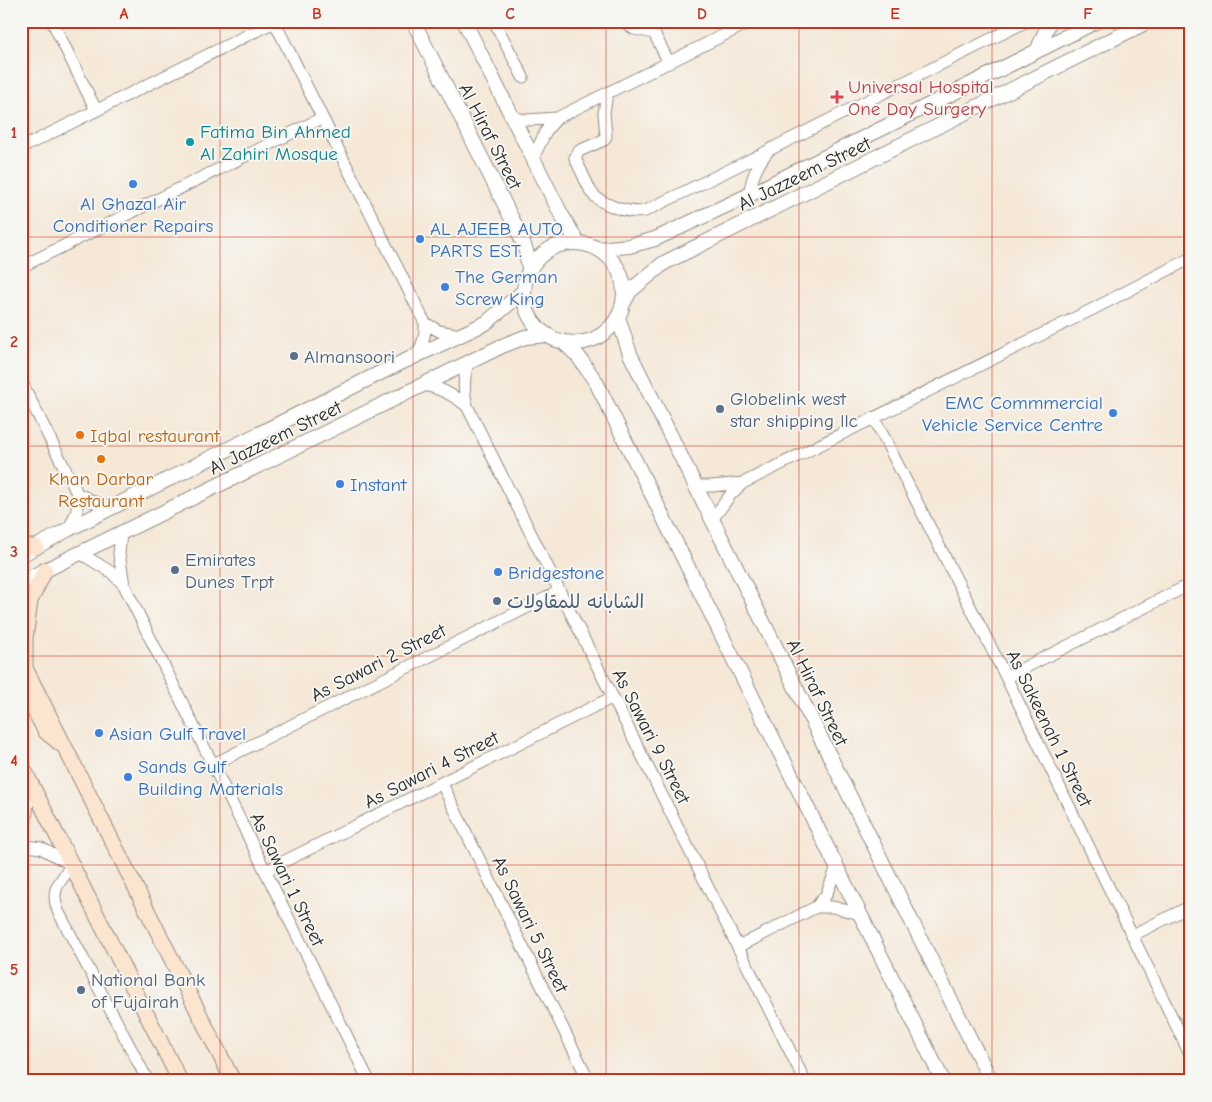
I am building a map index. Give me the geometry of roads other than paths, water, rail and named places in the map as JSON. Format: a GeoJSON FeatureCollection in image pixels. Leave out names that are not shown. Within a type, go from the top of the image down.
{"type":"FeatureCollection","features":[{"type":"Feature","properties":{"kind":"main road"},"geometry":{"type":"LineString","coordinates":[[45,570],[30,601],[23,664],[233,1081]]}},
{"type":"Feature","properties":{"kind":"main road"},"geometry":{"type":"LineString","coordinates":[[21,686],[46,732],[66,749]]}},
{"type":"Feature","properties":{"kind":"main road"},"geometry":{"type":"LineString","coordinates":[[24,770],[180,1081]]}},
{"type":"Feature","properties":{"kind":"street"},"geometry":{"type":"LineString","coordinates":[[52,21],[96,110]]}},
{"type":"Feature","properties":{"kind":"street","name":"Al Hiraf Street"},"geometry":{"type":"LineString","coordinates":[[413,21],[520,235],[530,270]]}},
{"type":"Feature","properties":{"kind":"street","name":"Al Hiraf Street"},"geometry":{"type":"LineString","coordinates":[[464,21],[561,214],[578,243]]}},
{"type":"Feature","properties":{"kind":"street"},"geometry":{"type":"LineString","coordinates":[[494,21],[523,77]]}},
{"type":"Feature","properties":{"kind":"street"},"geometry":{"type":"LineString","coordinates":[[623,21],[634,29],[654,33]]}},
{"type":"Feature","properties":{"kind":"street"},"geometry":{"type":"LineString","coordinates":[[648,21],[669,63]]}},
{"type":"Feature","properties":{"kind":"street"},"geometry":{"type":"LineString","coordinates":[[513,118],[527,120],[557,118],[752,21]]}},
{"type":"Feature","properties":{"kind":"street"},"geometry":{"type":"LineString","coordinates":[[607,94],[604,113],[606,136],[604,140],[579,151],[575,158],[591,192],[599,201],[635,212],[645,211],[1027,21]]}},
{"type":"Feature","properties":{"kind":"street"},"geometry":{"type":"LineString","coordinates":[[1037,50],[1050,21]]}},
{"type":"Feature","properties":{"kind":"street","name":"Al Jazzeem Street"},"geometry":{"type":"LineString","coordinates":[[598,249],[629,246],[655,240],[1097,21]]}},
{"type":"Feature","properties":{"kind":"street","name":"Al Jazzeem Street"},"geometry":{"type":"LineString","coordinates":[[620,312],[630,291],[664,263],[1149,21]]}},
{"type":"Feature","properties":{"kind":"street"},"geometry":{"type":"LineString","coordinates":[[21,148],[274,22],[425,323],[422,345],[414,358]]}},
{"type":"Feature","properties":{"kind":"street"},"geometry":{"type":"LineString","coordinates":[[21,266],[322,118]]}},
{"type":"Feature","properties":{"kind":"street"},"geometry":{"type":"LineString","coordinates":[[533,158],[546,131],[557,118]]}},
{"type":"Feature","properties":{"kind":"street"},"geometry":{"type":"LineString","coordinates":[[749,195],[758,164],[769,150]]}},
{"type":"Feature","properties":{"kind":"street"},"geometry":{"type":"LineString","coordinates":[[742,163],[750,173],[752,181]]}},
{"type":"Feature","properties":{"kind":"street"},"geometry":{"type":"LineString","coordinates":[[562,341],[584,342],[594,339],[612,326],[620,312],[623,284],[620,273],[611,259],[598,249],[578,243],[563,244],[550,249],[538,258],[530,270],[524,291],[525,304],[530,316],[538,327],[548,335],[562,341],[578,356],[596,382],[943,1081]]}},
{"type":"Feature","properties":{"kind":"street"},"geometry":{"type":"LineString","coordinates":[[712,520],[731,494],[743,483],[1093,309],[1191,258]]}},
{"type":"Feature","properties":{"kind":"street","name":"Al Jazzeem Street"},"geometry":{"type":"LineString","coordinates":[[21,555],[29,547],[112,508],[381,373],[486,323],[524,291]]}},
{"type":"Feature","properties":{"kind":"street","name":"Al Hiraf Street"},"geometry":{"type":"LineString","coordinates":[[620,312],[630,354],[991,1081]]}},
{"type":"Feature","properties":{"kind":"street"},"geometry":{"type":"LineString","coordinates":[[425,323],[446,334],[463,335]]}},
{"type":"Feature","properties":{"kind":"street","name":"Al Jazzeem Street"},"geometry":{"type":"LineString","coordinates":[[21,582],[468,363],[524,338],[548,335]]}},
{"type":"Feature","properties":{"kind":"street","name":"As Sawari 9 Street"},"geometry":{"type":"LineString","coordinates":[[468,363],[465,371],[464,389],[468,406],[805,1081]]}},
{"type":"Feature","properties":{"kind":"street"},"geometry":{"type":"LineString","coordinates":[[21,381],[77,493],[77,512],[69,529]]}},
{"type":"Feature","properties":{"kind":"street","name":"As Sawari 9 Street"},"geometry":{"type":"LineString","coordinates":[[424,385],[452,394],[468,406]]}},
{"type":"Feature","properties":{"kind":"street","name":"As Sakeenah 1 Street"},"geometry":{"type":"LineString","coordinates":[[874,418],[1006,677],[1191,1056]]}},
{"type":"Feature","properties":{"kind":"street"},"geometry":{"type":"LineString","coordinates":[[695,486],[743,483]]}},
{"type":"Feature","properties":{"kind":"street"},"geometry":{"type":"LineString","coordinates":[[77,493],[94,502],[112,508]]}},
{"type":"Feature","properties":{"kind":"street","name":"As Sawari 1 Street"},"geometry":{"type":"LineString","coordinates":[[121,532],[119,554],[124,585],[369,1081]]}},
{"type":"Feature","properties":{"kind":"street","name":"As Sawari 1 Street"},"geometry":{"type":"LineString","coordinates":[[80,553],[110,572],[124,585]]}},
{"type":"Feature","properties":{"kind":"street"},"geometry":{"type":"LineString","coordinates":[[1006,677],[1191,584]]}},
{"type":"Feature","properties":{"kind":"street","name":"As Sawari 2 Street"},"geometry":{"type":"LineString","coordinates":[[212,765],[560,591]]}},
{"type":"Feature","properties":{"kind":"street","name":"As Sawari 4 Street"},"geometry":{"type":"LineString","coordinates":[[265,871],[613,697]]}},
{"type":"Feature","properties":{"kind":"street"},"geometry":{"type":"LineString","coordinates":[[21,831],[28,809],[24,770]]}},
{"type":"Feature","properties":{"kind":"street","name":"As Sawari 5 Street"},"geometry":{"type":"LineString","coordinates":[[442,784],[589,1081]]}},
{"type":"Feature","properties":{"kind":"street"},"geometry":{"type":"LineString","coordinates":[[21,845],[41,848],[72,866],[57,886],[54,899],[58,911],[148,1081]]}},
{"type":"Feature","properties":{"kind":"street"},"geometry":{"type":"LineString","coordinates":[[738,947],[816,907],[826,895],[837,868]]}},
{"type":"Feature","properties":{"kind":"street"},"geometry":{"type":"LineString","coordinates":[[1133,935],[1191,906]]}},
{"type":"Feature","properties":{"kind":"street"},"geometry":{"type":"LineString","coordinates":[[816,907],[833,907],[860,914]]}},
{"type":"Feature","properties":{"kind":"place","name":"Universal Hospital One Day Surgery"},"geometry":{"type":"Point","coordinates":[837,97]}},
{"type":"Feature","properties":{"kind":"place","name":"Fatima Bin Ahmed Al Zahiri Mosque"},"geometry":{"type":"Point","coordinates":[190,142]}},
{"type":"Feature","properties":{"kind":"place","name":"Al Ghazal Air Conditioner Repairs"},"geometry":{"type":"Point","coordinates":[133,184]}},
{"type":"Feature","properties":{"kind":"place","name":"AL AJEEB AUTO PARTS EST."},"geometry":{"type":"Point","coordinates":[420,239]}},
{"type":"Feature","properties":{"kind":"place","name":"The German Screw King"},"geometry":{"type":"Point","coordinates":[445,287]}},
{"type":"Feature","properties":{"kind":"place","name":"Almansoori"},"geometry":{"type":"Point","coordinates":[294,356]}},
{"type":"Feature","properties":{"kind":"place","name":"Globelink west star shipping llc"},"geometry":{"type":"Point","coordinates":[720,409]}},
{"type":"Feature","properties":{"kind":"place","name":"EMC Commmercial Vehicle Service Centre"},"geometry":{"type":"Point","coordinates":[1113,413]}},
{"type":"Feature","properties":{"kind":"place","name":"Iqbal restaurant"},"geometry":{"type":"Point","coordinates":[80,435]}},
{"type":"Feature","properties":{"kind":"place","name":"Khan Darbar Restaurant"},"geometry":{"type":"Point","coordinates":[101,459]}},
{"type":"Feature","properties":{"kind":"place","name":"Instant"},"geometry":{"type":"Point","coordinates":[340,484]}},
{"type":"Feature","properties":{"kind":"place","name":"Emirates Dunes Trpt"},"geometry":{"type":"Point","coordinates":[175,570]}},
{"type":"Feature","properties":{"kind":"place","name":"Bridgestone"},"geometry":{"type":"Point","coordinates":[498,572]}},
{"type":"Feature","properties":{"kind":"place","name":"الشابانه للمقاولات"},"geometry":{"type":"Point","coordinates":[497,601]}},
{"type":"Feature","properties":{"kind":"place","name":"Asian Gulf Travel"},"geometry":{"type":"Point","coordinates":[99,733]}},
{"type":"Feature","properties":{"kind":"place","name":"Sands Gulf Building Materials"},"geometry":{"type":"Point","coordinates":[128,777]}},
{"type":"Feature","properties":{"kind":"place","name":"National Bank of Fujairah"},"geometry":{"type":"Point","coordinates":[81,990]}}]}
